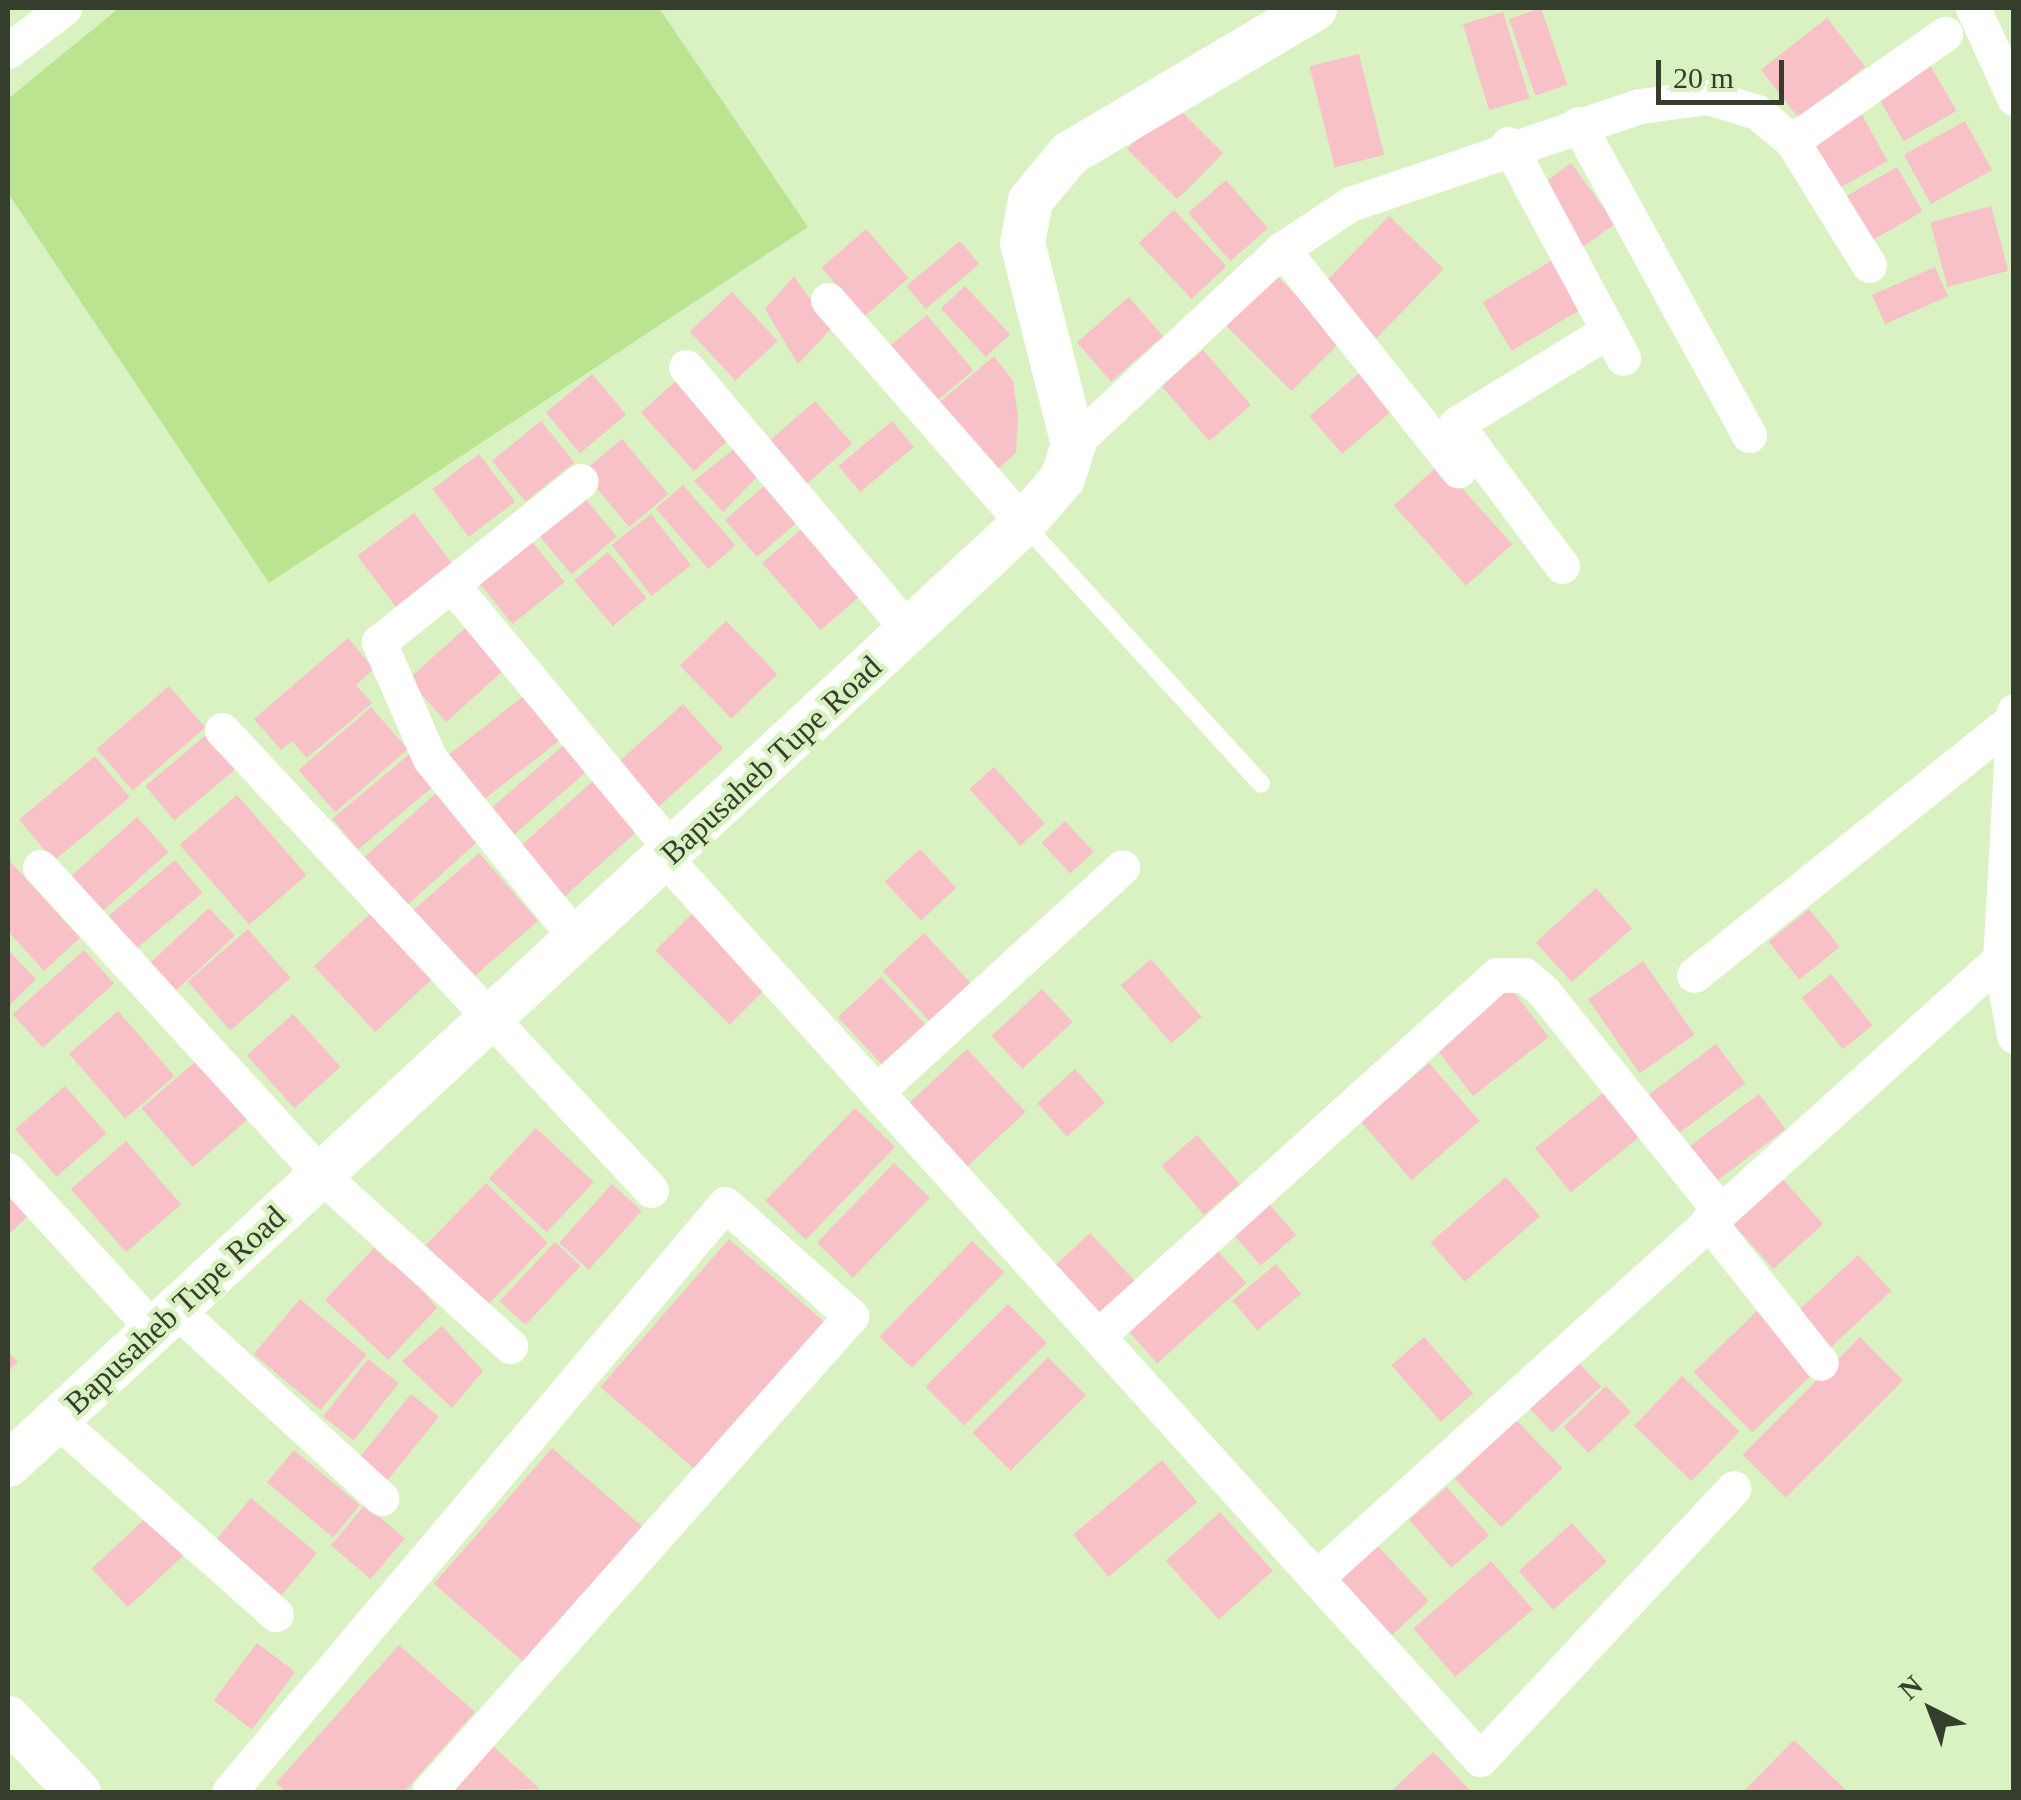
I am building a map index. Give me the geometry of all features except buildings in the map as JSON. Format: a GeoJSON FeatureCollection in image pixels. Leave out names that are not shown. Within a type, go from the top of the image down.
{"type":"FeatureCollection","features":[{"type":"Feature","properties":{"kind":"street"},"geometry":{"type":"LineString","coordinates":[[8,51],[64,8]]}},
{"type":"Feature","properties":{"kind":"street"},"geometry":{"type":"LineString","coordinates":[[1314,8],[1070,153],[1030,200],[1022,244],[1073,444],[1282,250],[1350,204],[1508,144],[1578,124],[1708,97],[1757,112],[1792,142],[1870,266]]}},
{"type":"Feature","properties":{"kind":"street"},"geometry":{"type":"LineString","coordinates":[[1973,8],[2014,98]]}},
{"type":"Feature","properties":{"kind":"street"},"geometry":{"type":"LineString","coordinates":[[1792,142],[1945,34]]}},
{"type":"Feature","properties":{"kind":"street"},"geometry":{"type":"LineString","coordinates":[[1578,124],[1749,434]]}},
{"type":"Feature","properties":{"kind":"street"},"geometry":{"type":"LineString","coordinates":[[1508,144],[1616,345],[1456,424],[1562,566]]}},
{"type":"Feature","properties":{"kind":"street"},"geometry":{"type":"LineString","coordinates":[[1282,250],[1458,470]]}},
{"type":"Feature","properties":{"kind":"street"},"geometry":{"type":"LineString","coordinates":[[828,300],[1024,523]]}},
{"type":"Feature","properties":{"kind":"street"},"geometry":{"type":"LineString","coordinates":[[686,366],[910,632]]}},
{"type":"Feature","properties":{"kind":"street","name":"Bapusaheb Tupe Road"},"geometry":{"type":"LineString","coordinates":[[8,1464],[1024,523],[1062,478],[1073,444]]}},
{"type":"Feature","properties":{"kind":"street"},"geometry":{"type":"LineString","coordinates":[[577,939],[430,759],[379,642],[582,481]]}},
{"type":"Feature","properties":{"kind":"street"},"geometry":{"type":"LineString","coordinates":[[452,585],[669,855],[1480,1759],[1734,1488]]}},
{"type":"Feature","properties":{"kind":"street"},"geometry":{"type":"LineString","coordinates":[[2013,716],[2000,959],[2014,1036]]}},
{"type":"Feature","properties":{"kind":"street"},"geometry":{"type":"LineString","coordinates":[[1694,975],[2013,716]]}},
{"type":"Feature","properties":{"kind":"street"},"geometry":{"type":"LineString","coordinates":[[222,730],[487,1022],[652,1190]]}},
{"type":"Feature","properties":{"kind":"street"},"geometry":{"type":"LineString","coordinates":[[40,866],[321,1175],[510,1346]]}},
{"type":"Feature","properties":{"kind":"street"},"geometry":{"type":"LineString","coordinates":[[877,1091],[1122,867]]}},
{"type":"Feature","properties":{"kind":"street"},"geometry":{"type":"LineString","coordinates":[[1317,1577],[2000,959]]}},
{"type":"Feature","properties":{"kind":"street"},"geometry":{"type":"LineString","coordinates":[[1098,1336],[1497,976],[1524,974],[1544,991],[1820,1364]]}},
{"type":"Feature","properties":{"kind":"street"},"geometry":{"type":"LineString","coordinates":[[8,1170],[165,1320],[381,1498]]}},
{"type":"Feature","properties":{"kind":"street"},"geometry":{"type":"LineString","coordinates":[[229,1792],[725,1204],[851,1316],[429,1792]]}},
{"type":"Feature","properties":{"kind":"street"},"geometry":{"type":"LineString","coordinates":[[56,1420],[276,1614]]}},
{"type":"Feature","properties":{"kind":"street"},"geometry":{"type":"LineString","coordinates":[[8,1718],[62,1787]]}},
{"type":"Feature","properties":{"kind":"lane"},"geometry":{"type":"LineString","coordinates":[[1024,523],[1261,784]]}},
{"type":"Feature","properties":{"kind":"green space"},"geometry":{"type":"Polygon","coordinates":[[[119,8],[659,8],[808,227],[269,583],[8,193],[8,99],[119,8]]]}}]}
